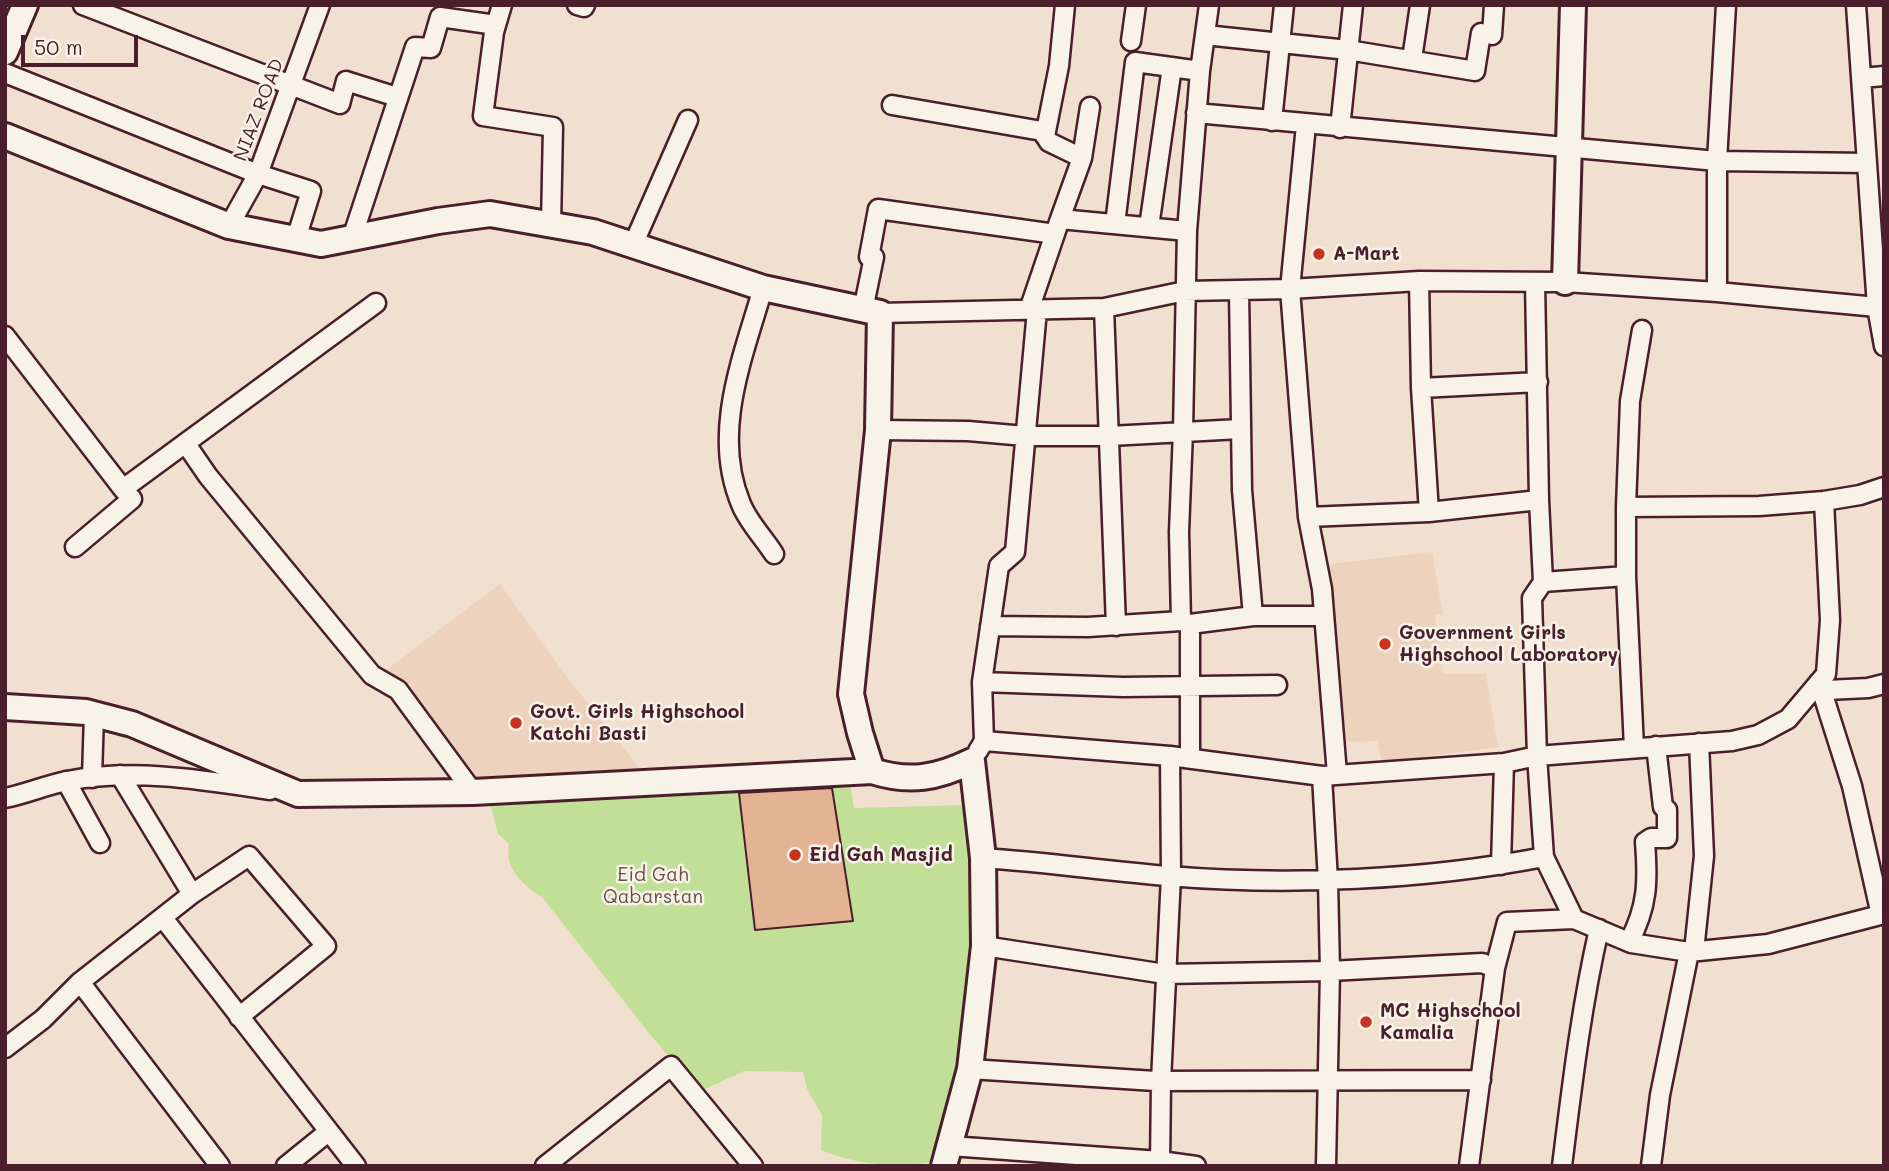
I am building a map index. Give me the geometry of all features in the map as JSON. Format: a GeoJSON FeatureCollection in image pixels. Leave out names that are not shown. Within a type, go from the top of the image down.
{"type":"FeatureCollection","features":[{"type":"Feature","properties":{"kind":"street"},"geometry":{"type":"LineString","coordinates":[[5,52],[25,5]]}},
{"type":"Feature","properties":{"kind":"street"},"geometry":{"type":"LineString","coordinates":[[83,5],[340,104],[346,81],[397,97]]}},
{"type":"Feature","properties":{"kind":"street"},"geometry":{"type":"LineString","coordinates":[[502,5],[496,24],[483,116],[553,127],[551,225]]}},
{"type":"Feature","properties":{"kind":"street"},"geometry":{"type":"LineString","coordinates":[[577,5],[585,5]]}},
{"type":"Feature","properties":{"kind":"street"},"geometry":{"type":"LineString","coordinates":[[1045,136],[1059,66],[1065,5]]}},
{"type":"Feature","properties":{"kind":"street"},"geometry":{"type":"LineString","coordinates":[[1130,41],[1136,5]]}},
{"type":"Feature","properties":{"kind":"street"},"geometry":{"type":"LineString","coordinates":[[1190,758],[1191,687],[1179,532],[1185,291],[1196,113],[1209,5]]}},
{"type":"Feature","properties":{"kind":"street"},"geometry":{"type":"LineString","coordinates":[[1272,121],[1284,5]]}},
{"type":"Feature","properties":{"kind":"street"},"geometry":{"type":"LineString","coordinates":[[1340,128],[1353,5]]}},
{"type":"Feature","properties":{"kind":"street"},"geometry":{"type":"LineString","coordinates":[[1412,59],[1420,5]]}},
{"type":"Feature","properties":{"kind":"street"},"geometry":{"type":"LineString","coordinates":[[1205,34],[1348,50],[1475,71],[1481,33],[1492,36],[1494,5]]}},
{"type":"Feature","properties":{"kind":"street"},"geometry":{"type":"LineString","coordinates":[[1564,282],[1573,5]]}},
{"type":"Feature","properties":{"kind":"street"},"geometry":{"type":"LineString","coordinates":[[1717,292],[1717,161],[1726,5]]}},
{"type":"Feature","properties":{"kind":"street"},"geometry":{"type":"LineString","coordinates":[[1856,5],[1877,307],[1884,346]]}},
{"type":"Feature","properties":{"kind":"street","name":"NIAZ ROAD"},"geometry":{"type":"LineString","coordinates":[[229,226],[258,174],[292,85],[315,7]]}},
{"type":"Feature","properties":{"kind":"street"},"geometry":{"type":"LineString","coordinates":[[352,238],[415,47],[431,48],[440,17],[496,24]]}},
{"type":"Feature","properties":{"kind":"street"},"geometry":{"type":"LineString","coordinates":[[1115,224],[1135,62],[1200,71]]}},
{"type":"Feature","properties":{"kind":"street"},"geometry":{"type":"LineString","coordinates":[[1149,227],[1172,67]]}},
{"type":"Feature","properties":{"kind":"street"},"geometry":{"type":"LineString","coordinates":[[5,73],[258,174],[311,191],[296,239]]}},
{"type":"Feature","properties":{"kind":"street"},"geometry":{"type":"LineString","coordinates":[[1862,78],[1884,76]]}},
{"type":"Feature","properties":{"kind":"street"},"geometry":{"type":"LineString","coordinates":[[892,105],[1042,131],[1049,142],[1082,158]]}},
{"type":"Feature","properties":{"kind":"street"},"geometry":{"type":"LineString","coordinates":[[1090,107],[1082,158],[1057,226],[1033,310],[1015,552],[999,566],[982,682],[978,751],[984,946],[970,1069],[947,1156],[1196,1166]]}},
{"type":"Feature","properties":{"kind":"street"},"geometry":{"type":"LineString","coordinates":[[1196,113],[1717,161],[1867,163]]}},
{"type":"Feature","properties":{"kind":"street"},"geometry":{"type":"LineString","coordinates":[[634,245],[688,120]]}},
{"type":"Feature","properties":{"kind":"street"},"geometry":{"type":"LineString","coordinates":[[1306,125],[1290,289],[1308,517],[1322,589],[1334,713],[1329,775],[1330,971],[1326,1166]]}},
{"type":"Feature","properties":{"kind":"street"},"geometry":{"type":"LineString","coordinates":[[5,136],[229,226],[321,244],[490,214],[593,232],[764,288],[871,311],[1104,308],[1185,291],[1290,289],[1419,281],[1564,282],[1717,292],[1877,307]]}},
{"type":"Feature","properties":{"kind":"street"},"geometry":{"type":"LineString","coordinates":[[872,771],[851,694],[878,430],[871,311],[874,257],[869,257],[878,209],[1057,226],[1115,224],[1187,231]]}},
{"type":"Feature","properties":{"kind":"street"},"geometry":{"type":"LineString","coordinates":[[1419,281],[1421,388],[1429,512]]}},
{"type":"Feature","properties":{"kind":"street"},"geometry":{"type":"LineString","coordinates":[[1535,282],[1543,582],[1532,598],[1537,756],[1544,857],[1574,919]]}},
{"type":"Feature","properties":{"kind":"street"},"geometry":{"type":"LineString","coordinates":[[764,288],[732,396],[728,454],[741,505],[774,554]]}},
{"type":"Feature","properties":{"kind":"street"},"geometry":{"type":"LineString","coordinates":[[1239,291],[1240,429],[1245,528],[1254,616]]}},
{"type":"Feature","properties":{"kind":"street"},"geometry":{"type":"LineString","coordinates":[[123,489],[376,303]]}},
{"type":"Feature","properties":{"kind":"street"},"geometry":{"type":"LineString","coordinates":[[1104,308],[1116,626]]}},
{"type":"Feature","properties":{"kind":"street"},"geometry":{"type":"LineString","coordinates":[[1634,748],[1626,576],[1626,508],[1630,401],[1642,330]]}},
{"type":"Feature","properties":{"kind":"street"},"geometry":{"type":"LineString","coordinates":[[5,336],[132,499],[75,547]]}},
{"type":"Feature","properties":{"kind":"street"},"geometry":{"type":"LineString","coordinates":[[1421,388],[1538,382]]}},
{"type":"Feature","properties":{"kind":"street"},"geometry":{"type":"LineString","coordinates":[[878,430],[968,431],[1025,436],[1110,436],[1240,429]]}},
{"type":"Feature","properties":{"kind":"street"},"geometry":{"type":"LineString","coordinates":[[186,444],[208,476],[372,676],[398,690],[473,792]]}},
{"type":"Feature","properties":{"kind":"street"},"geometry":{"type":"LineString","coordinates":[[1626,508],[1759,506],[1824,501],[1860,495],[1884,487]]}},
{"type":"Feature","properties":{"kind":"street"},"geometry":{"type":"LineString","coordinates":[[1308,517],[1429,512],[1539,500]]}},
{"type":"Feature","properties":{"kind":"street"},"geometry":{"type":"LineString","coordinates":[[5,798],[66,781],[120,775],[193,778],[298,794],[473,792],[872,771],[894,778],[922,777],[952,771],[978,751],[1170,756],[1329,775],[1504,764],[1537,756],[1732,741],[1758,735],[1788,719],[1826,674],[1830,620],[1824,501]]}},
{"type":"Feature","properties":{"kind":"street"},"geometry":{"type":"LineString","coordinates":[[1543,582],[1626,576]]}},
{"type":"Feature","properties":{"kind":"street"},"geometry":{"type":"LineString","coordinates":[[990,625],[1116,626],[1254,616],[1323,616]]}},
{"type":"Feature","properties":{"kind":"street"},"geometry":{"type":"LineString","coordinates":[[982,682],[1123,687],[1277,685]]}},
{"type":"Feature","properties":{"kind":"street"},"geometry":{"type":"LineString","coordinates":[[1819,682],[1827,690],[1868,688],[1884,684]]}},
{"type":"Feature","properties":{"kind":"street"},"geometry":{"type":"LineString","coordinates":[[1469,1166],[1495,968],[1507,922],[1574,919],[1629,942],[1692,951],[1768,944],[1882,914],[1852,786],[1819,682]]}},
{"type":"Feature","properties":{"kind":"street"},"geometry":{"type":"LineString","coordinates":[[5,707],[24,706],[94,714],[132,724],[298,794]]}},
{"type":"Feature","properties":{"kind":"street"},"geometry":{"type":"LineString","coordinates":[[92,778],[94,714]]}},
{"type":"Feature","properties":{"kind":"street"},"geometry":{"type":"LineString","coordinates":[[1651,1166],[1660,1095],[1692,951],[1704,856],[1699,743]]}},
{"type":"Feature","properties":{"kind":"street"},"geometry":{"type":"LineString","coordinates":[[1629,942],[1645,905],[1645,842],[1651,838],[1667,838],[1669,820],[1667,810],[1663,807],[1656,746]]}},
{"type":"Feature","properties":{"kind":"street"},"geometry":{"type":"LineString","coordinates":[[1160,1163],[1165,974],[1171,876],[1170,756]]}},
{"type":"Feature","properties":{"kind":"street"},"geometry":{"type":"LineString","coordinates":[[1501,865],[1504,764]]}},
{"type":"Feature","properties":{"kind":"street"},"geometry":{"type":"LineString","coordinates":[[120,775],[192,894]]}},
{"type":"Feature","properties":{"kind":"street"},"geometry":{"type":"LineString","coordinates":[[66,781],[100,843]]}},
{"type":"Feature","properties":{"kind":"street"},"geometry":{"type":"LineString","coordinates":[[5,1048],[43,1019],[80,982],[192,894],[250,856],[326,946],[239,1017]]}},
{"type":"Feature","properties":{"kind":"street"},"geometry":{"type":"LineString","coordinates":[[983,858],[1171,876],[1328,881],[1501,865],[1544,857]]}},
{"type":"Feature","properties":{"kind":"street"},"geometry":{"type":"LineString","coordinates":[[163,918],[356,1166]]}},
{"type":"Feature","properties":{"kind":"street"},"geometry":{"type":"LineString","coordinates":[[1562,1166],[1573,1067],[1599,929]]}},
{"type":"Feature","properties":{"kind":"street"},"geometry":{"type":"LineString","coordinates":[[984,946],[1165,974],[1330,971],[1482,964],[1495,968]]}},
{"type":"Feature","properties":{"kind":"street"},"geometry":{"type":"LineString","coordinates":[[80,982],[220,1166]]}},
{"type":"Feature","properties":{"kind":"street"},"geometry":{"type":"LineString","coordinates":[[545,1166],[671,1066],[753,1166]]}},
{"type":"Feature","properties":{"kind":"street"},"geometry":{"type":"LineString","coordinates":[[970,1069],[1161,1080],[1481,1080]]}},
{"type":"Feature","properties":{"kind":"street"},"geometry":{"type":"LineString","coordinates":[[290,1164],[328,1132]]}},
{"type":"Feature","properties":{"kind":"shaded area","name":"Government Girls Highschool Laboratory"},"geometry":{"type":"Polygon","coordinates":[[[1432,552],[1443,615],[1435,615],[1443,674],[1486,674],[1498,747],[1382,762],[1377,741],[1342,742],[1321,565],[1432,552]]]}},
{"type":"Feature","properties":{"kind":"shaded area","name":"Govt. Girls Highschool Katchi Basti"},"geometry":{"type":"Polygon","coordinates":[[[500,584],[566,676],[642,771],[477,781],[385,671],[500,584]]]}},
{"type":"Feature","properties":{"kind":"green space","name":"Eid Gah Qabarstan"},"geometry":{"type":"Polygon","coordinates":[[[849,776],[854,808],[967,805],[979,856],[978,957],[942,1161],[911,1164],[866,1163],[821,1150],[822,1115],[807,1089],[803,1072],[744,1071],[699,1092],[542,897],[516,875],[509,861],[509,844],[498,834],[489,799],[738,784],[755,930],[853,921],[831,777],[849,776]]]}},
{"type":"Feature","properties":{"kind":"building","name":"Eid Gah Masjid"},"geometry":{"type":"Polygon","coordinates":[[[832,788],[853,921],[755,930],[739,793],[832,788]]]}},
{"type":"Feature","properties":{"kind":"place","name":"A-Mart"},"geometry":{"type":"Point","coordinates":[1319,254]}},
{"type":"Feature","properties":{"kind":"place","name":"Government Girls Highschool Laboratory"},"geometry":{"type":"Point","coordinates":[1385,644]}},
{"type":"Feature","properties":{"kind":"place","name":"Govt. Girls Highschool Katchi Basti"},"geometry":{"type":"Point","coordinates":[516,723]}},
{"type":"Feature","properties":{"kind":"place","name":"Eid Gah Masjid"},"geometry":{"type":"Point","coordinates":[795,855]}},
{"type":"Feature","properties":{"kind":"place","name":"MC Highschool Kamalia"},"geometry":{"type":"Point","coordinates":[1366,1022]}}]}
